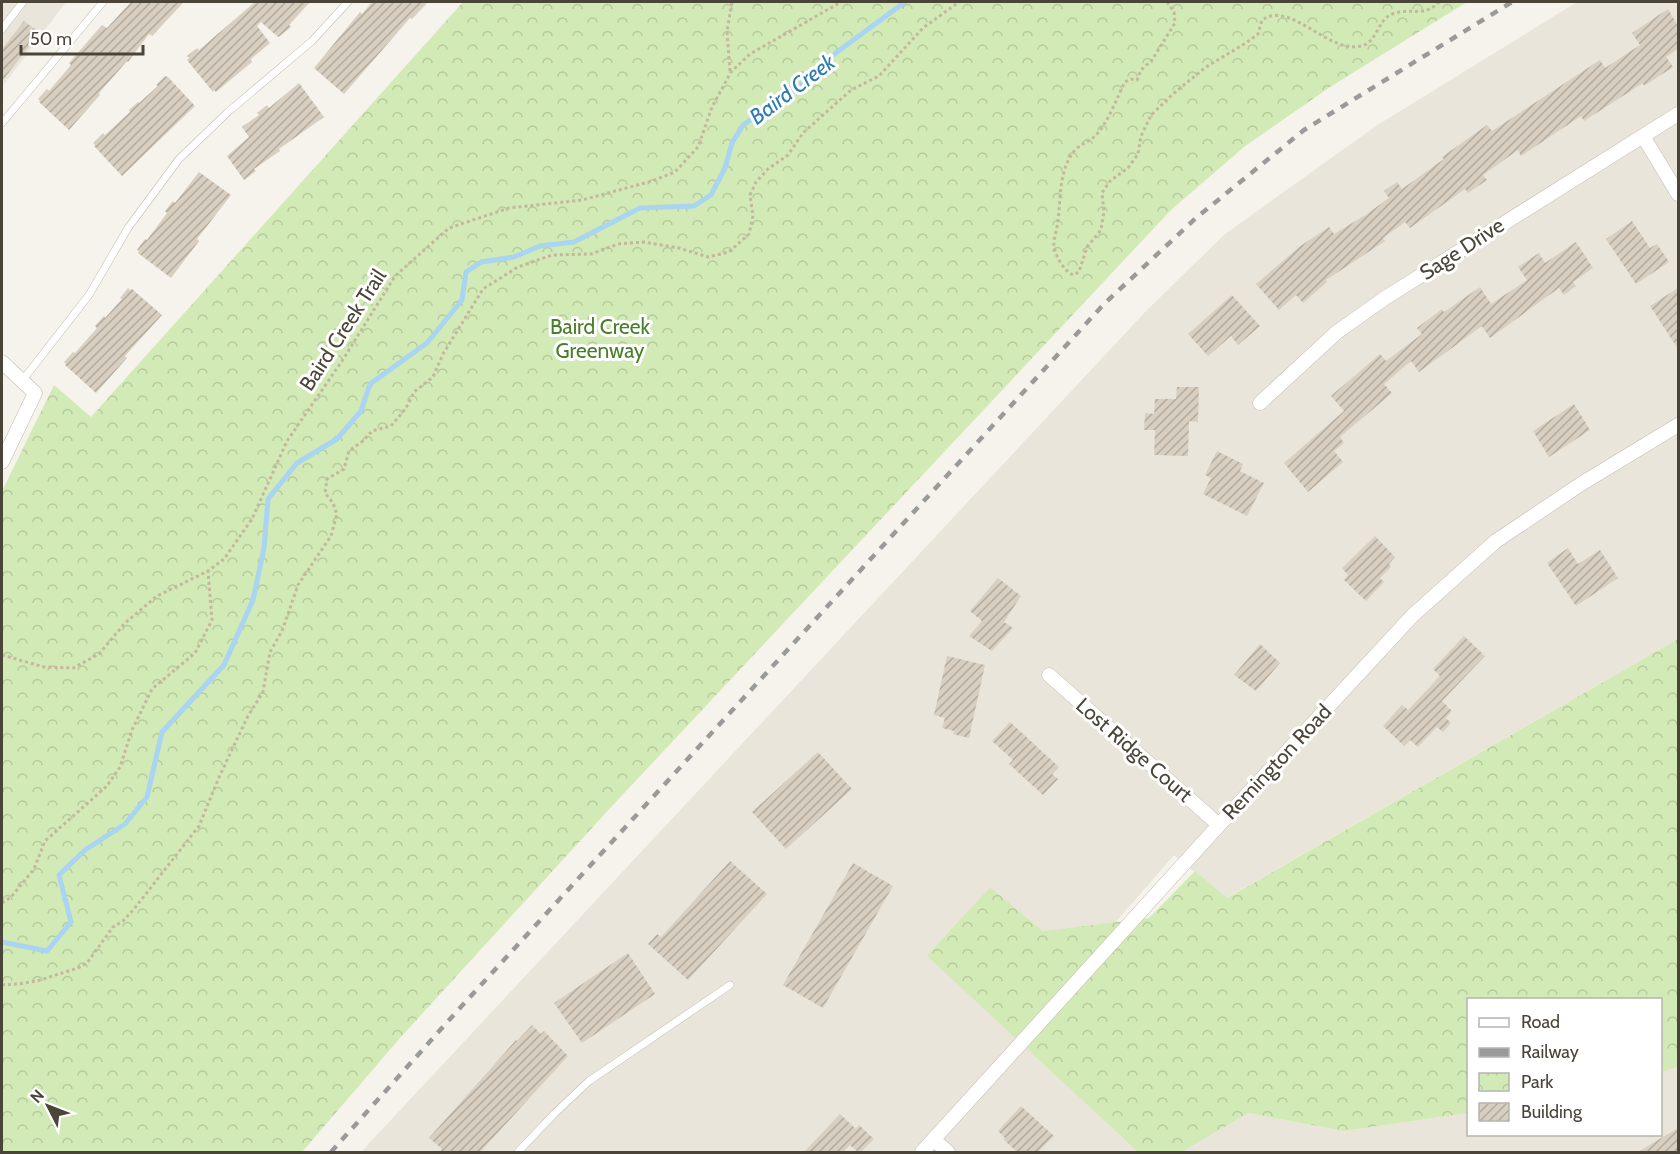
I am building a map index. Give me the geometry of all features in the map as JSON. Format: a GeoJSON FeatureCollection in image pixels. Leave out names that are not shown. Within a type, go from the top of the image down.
{"type":"FeatureCollection","features":[{"type":"Feature","properties":{"kind":"street","name":"Sage Drive"},"geometry":{"type":"LineString","coordinates":[[1260,404],[1337,332],[1385,298],[1678,114]]}},
{"type":"Feature","properties":{"kind":"street"},"geometry":{"type":"LineString","coordinates":[[1643,136],[1678,194]]}},
{"type":"Feature","properties":{"kind":"street"},"geometry":{"type":"LineString","coordinates":[[2,362],[35,393],[2,462]]}},
{"type":"Feature","properties":{"kind":"street","name":"Remington Road"},"geometry":{"type":"LineString","coordinates":[[922,1152],[1412,616],[1496,541],[1581,484],[1678,425]]}},
{"type":"Feature","properties":{"kind":"street","name":"Lost Ridge Court"},"geometry":{"type":"LineString","coordinates":[[1049,675],[1219,825]]}},
{"type":"Feature","properties":{"kind":"street"},"geometry":{"type":"LineString","coordinates":[[934,1140],[948,1152]]}},
{"type":"Feature","properties":{"kind":"lane"},"geometry":{"type":"LineString","coordinates":[[2,29],[22,2]]}},
{"type":"Feature","properties":{"kind":"lane"},"geometry":{"type":"LineString","coordinates":[[2,123],[103,2]]}},
{"type":"Feature","properties":{"kind":"lane"},"geometry":{"type":"LineString","coordinates":[[22,381],[89,295],[128,228],[179,159],[228,112],[312,41],[348,2]]}},
{"type":"Feature","properties":{"kind":"lane"},"geometry":{"type":"LineString","coordinates":[[518,1152],[589,1081],[730,985]]}},
{"type":"Feature","properties":{"kind":"path"},"geometry":{"type":"LineString","coordinates":[[730,72],[726,31],[732,2]]}},
{"type":"Feature","properties":{"kind":"path","name":"Baird Creek Trail"},"geometry":{"type":"LineString","coordinates":[[2,655],[44,667],[73,668],[99,654],[125,623],[157,596],[208,571],[224,559],[252,519],[287,441],[342,361],[395,276],[448,228],[509,208],[582,200],[652,181],[675,172],[698,147],[712,107],[730,72],[750,54],[841,2]]}},
{"type":"Feature","properties":{"kind":"path"},"geometry":{"type":"LineString","coordinates":[[2,985],[38,981],[87,963],[113,927],[123,921],[134,909],[193,835],[248,716],[262,692],[270,652],[282,631],[298,585],[331,536],[338,514],[325,493],[327,479],[344,469],[349,451],[372,431],[391,426],[406,408],[414,392],[433,377],[443,354],[483,289],[518,267],[552,255],[591,254],[618,244],[644,242],[679,248],[708,257],[729,252],[749,234],[753,216],[750,195],[762,176],[788,155],[803,133],[851,90],[879,76],[923,28],[959,2]]}},
{"type":"Feature","properties":{"kind":"path"},"geometry":{"type":"LineString","coordinates":[[1167,2],[1174,12],[1175,23],[1152,60],[1141,70],[1137,80],[1131,79],[1125,82],[1112,110],[1095,136],[1077,146],[1062,176],[1054,245],[1068,273],[1074,275],[1079,272],[1087,247],[1101,230],[1104,211],[1102,193],[1110,181],[1128,168],[1138,154],[1141,136],[1151,115],[1206,67],[1246,43],[1258,33],[1262,20],[1268,15],[1285,16],[1312,29],[1333,43],[1349,47],[1362,46],[1373,39],[1389,15],[1409,10],[1422,12],[1432,9],[1439,2]]}},
{"type":"Feature","properties":{"kind":"path"},"geometry":{"type":"LineString","coordinates":[[2,903],[11,897],[34,869],[45,840],[107,786],[120,767],[132,730],[152,689],[195,653],[212,620],[208,571]]}},
{"type":"Feature","properties":{"kind":"shaded area"},"geometry":{"type":"Polygon","coordinates":[[[2,2],[66,2],[2,87],[2,2]]]}},
{"type":"Feature","properties":{"kind":"shaded area"},"geometry":{"type":"Polygon","coordinates":[[[1577,2],[1678,2],[1678,639],[1226,898],[1174,855],[1115,923],[1043,931],[990,887],[928,956],[1138,1152],[361,1152],[1147,310],[1225,234],[1376,126],[1577,2]]]}},
{"type":"Feature","properties":{"kind":"shaded area"},"geometry":{"type":"Polygon","coordinates":[[[1678,1067],[1678,1152],[1182,1152],[1248,1113],[1344,1131],[1467,1113],[1467,1136],[1662,1136],[1662,1072],[1678,1067]]]}},
{"type":"Feature","properties":{"kind":"green space","name":"Baird Creek Greenway"},"geometry":{"type":"Polygon","coordinates":[[[463,2],[1467,2],[1330,87],[1244,147],[1171,210],[612,806],[400,1038],[302,1152],[2,1152],[2,491],[54,385],[91,417],[463,2]]]}},
{"type":"Feature","properties":{"kind":"green space"},"geometry":{"type":"Polygon","coordinates":[[[1678,639],[1678,1067],[1662,1072],[1662,998],[1467,998],[1467,1113],[1344,1131],[1248,1113],[1182,1152],[1138,1152],[927,956],[990,887],[1043,931],[1149,918],[1195,871],[1227,898],[1678,639]]]}},
{"type":"Feature","properties":{"kind":"building"},"geometry":{"type":"Polygon","coordinates":[[[131,2],[184,2],[152,36],[149,34],[69,130],[38,99],[47,89],[49,91],[71,65],[69,63],[102,25],[107,28],[131,2]]]}},
{"type":"Feature","properties":{"kind":"building"},"geometry":{"type":"Polygon","coordinates":[[[255,2],[310,2],[289,25],[291,27],[278,37],[261,22],[257,26],[270,43],[251,59],[252,62],[216,92],[214,90],[213,92],[187,60],[189,58],[187,56],[197,48],[199,50],[255,2]]]}},
{"type":"Feature","properties":{"kind":"building"},"geometry":{"type":"Polygon","coordinates":[[[372,2],[428,2],[412,19],[410,18],[344,94],[314,68],[360,12],[362,14],[372,2]]]}},
{"type":"Feature","properties":{"kind":"building"},"geometry":{"type":"Polygon","coordinates":[[[1668,9],[1678,26],[1678,49],[1666,57],[1673,67],[1644,86],[1643,83],[1584,121],[1581,116],[1521,156],[1518,150],[1483,175],[1487,180],[1468,193],[1465,189],[1410,228],[1405,222],[1383,238],[1385,241],[1326,280],[1327,282],[1303,303],[1296,295],[1279,310],[1256,284],[1299,247],[1329,227],[1334,234],[1367,214],[1389,198],[1384,191],[1397,182],[1402,189],[1487,125],[1492,131],[1600,60],[1605,68],[1640,45],[1632,33],[1668,9]]]}},
{"type":"Feature","properties":{"kind":"building"},"geometry":{"type":"Polygon","coordinates":[[[24,21],[40,33],[2,81],[2,49],[24,21]]]}},
{"type":"Feature","properties":{"kind":"building"},"geometry":{"type":"Polygon","coordinates":[[[165,76],[195,106],[122,176],[93,143],[103,133],[105,135],[130,112],[129,110],[158,86],[156,85],[165,76]]]}},
{"type":"Feature","properties":{"kind":"building"},"geometry":{"type":"Polygon","coordinates":[[[299,83],[324,117],[279,149],[280,151],[254,169],[256,171],[244,180],[227,156],[249,137],[242,127],[259,115],[257,113],[267,105],[269,108],[299,83]]]}},
{"type":"Feature","properties":{"kind":"building"},"geometry":{"type":"Polygon","coordinates":[[[199,172],[231,195],[171,278],[137,250],[167,213],[165,211],[173,201],[175,203],[199,172]]]}},
{"type":"Feature","properties":{"kind":"building"},"geometry":{"type":"Polygon","coordinates":[[[1632,221],[1650,248],[1657,244],[1669,262],[1636,284],[1606,239],[1632,221]]]}},
{"type":"Feature","properties":{"kind":"building"},"geometry":{"type":"Polygon","coordinates":[[[1576,242],[1593,268],[1573,282],[1576,286],[1564,295],[1559,288],[1490,338],[1482,326],[1419,372],[1411,361],[1384,384],[1392,393],[1340,437],[1344,443],[1334,451],[1343,462],[1308,492],[1284,463],[1344,411],[1331,396],[1380,354],[1386,361],[1422,334],[1417,328],[1442,309],[1444,312],[1480,287],[1491,304],[1527,280],[1518,267],[1539,253],[1545,263],[1576,242]]]}},
{"type":"Feature","properties":{"kind":"building"},"geometry":{"type":"Polygon","coordinates":[[[128,288],[162,315],[96,393],[64,362],[97,328],[95,326],[122,299],[120,298],[128,288]]]}},
{"type":"Feature","properties":{"kind":"building"},"geometry":{"type":"Polygon","coordinates":[[[1678,288],[1678,349],[1650,306],[1678,288]]]}},
{"type":"Feature","properties":{"kind":"building"},"geometry":{"type":"Polygon","coordinates":[[[1232,295],[1260,326],[1238,345],[1231,336],[1208,356],[1188,334],[1232,295]]]}},
{"type":"Feature","properties":{"kind":"building"},"geometry":{"type":"Polygon","coordinates":[[[1177,387],[1199,387],[1198,422],[1189,421],[1188,456],[1154,455],[1155,430],[1144,430],[1145,413],[1154,414],[1155,399],[1176,399],[1177,387]]]}},
{"type":"Feature","properties":{"kind":"building"},"geometry":{"type":"Polygon","coordinates":[[[1574,404],[1590,430],[1549,457],[1533,431],[1574,404]]]}},
{"type":"Feature","properties":{"kind":"building"},"geometry":{"type":"Polygon","coordinates":[[[1217,451],[1243,464],[1240,471],[1264,483],[1247,516],[1203,494],[1211,478],[1205,475],[1217,451]]]}},
{"type":"Feature","properties":{"kind":"building"},"geometry":{"type":"Polygon","coordinates":[[[1375,536],[1395,557],[1389,564],[1391,567],[1380,578],[1384,582],[1366,601],[1344,580],[1348,575],[1342,568],[1375,536]]]}},
{"type":"Feature","properties":{"kind":"building"},"geometry":{"type":"Polygon","coordinates":[[[1568,548],[1578,564],[1600,550],[1618,578],[1576,606],[1547,563],[1568,548]]]}},
{"type":"Feature","properties":{"kind":"building"},"geometry":{"type":"Polygon","coordinates":[[[998,578],[1021,596],[1004,622],[1013,628],[992,651],[969,636],[982,621],[970,611],[998,578]]]}},
{"type":"Feature","properties":{"kind":"building"},"geometry":{"type":"Polygon","coordinates":[[[1464,636],[1485,656],[1442,701],[1452,711],[1446,718],[1451,723],[1443,732],[1437,727],[1418,747],[1410,740],[1404,746],[1383,726],[1402,705],[1408,710],[1440,676],[1433,669],[1464,636]]]}},
{"type":"Feature","properties":{"kind":"building"},"geometry":{"type":"Polygon","coordinates":[[[1260,644],[1280,663],[1256,691],[1234,675],[1260,644]]]}},
{"type":"Feature","properties":{"kind":"building"},"geometry":{"type":"Polygon","coordinates":[[[947,656],[985,665],[969,738],[953,734],[954,731],[942,728],[945,718],[934,715],[947,656]]]}},
{"type":"Feature","properties":{"kind":"building"},"geometry":{"type":"Polygon","coordinates":[[[1010,722],[1059,767],[1052,774],[1058,779],[1043,795],[1009,764],[1013,760],[992,741],[1010,722]]]}},
{"type":"Feature","properties":{"kind":"building"},"geometry":{"type":"Polygon","coordinates":[[[818,752],[852,789],[786,849],[752,812],[818,752]]]}},
{"type":"Feature","properties":{"kind":"building"},"geometry":{"type":"Polygon","coordinates":[[[730,861],[767,894],[688,980],[648,944],[657,934],[661,937],[730,861]]]}},
{"type":"Feature","properties":{"kind":"building"},"geometry":{"type":"Polygon","coordinates":[[[853,863],[893,886],[823,1008],[783,985],[853,863]]]}},
{"type":"Feature","properties":{"kind":"building"},"geometry":{"type":"Polygon","coordinates":[[[628,953],[655,994],[582,1043],[554,1003],[628,953]]]}},
{"type":"Feature","properties":{"kind":"building"},"geometry":{"type":"Polygon","coordinates":[[[532,1025],[541,1034],[544,1031],[568,1056],[480,1152],[441,1152],[441,1148],[429,1138],[532,1025]]]}},
{"type":"Feature","properties":{"kind":"building"},"geometry":{"type":"Polygon","coordinates":[[[1021,1106],[1054,1136],[1038,1152],[1017,1152],[998,1131],[1021,1106]]]}},
{"type":"Feature","properties":{"kind":"building"},"geometry":{"type":"Polygon","coordinates":[[[840,1114],[856,1129],[859,1125],[874,1139],[861,1152],[850,1145],[843,1152],[804,1152],[840,1114]]]}},
{"type":"Feature","properties":{"kind":"building"},"geometry":{"type":"Polygon","coordinates":[[[1678,1128],[1678,1152],[1638,1152],[1678,1128]]]}},
{"type":"Feature","properties":{"kind":"waterway","name":"Baird Creek"},"geometry":{"type":"LineString","coordinates":[[2,942],[47,951],[71,922],[59,875],[85,850],[125,824],[147,797],[162,732],[224,665],[253,600],[264,548],[268,499],[297,463],[337,439],[361,411],[370,384],[427,343],[462,300],[466,272],[481,262],[514,257],[540,246],[574,242],[640,208],[694,206],[711,195],[725,168],[732,143],[743,125],[796,89],[837,52],[905,2]]}},
{"type":"Feature","properties":{"kind":"railway"},"geometry":{"type":"LineString","coordinates":[[331,1152],[1104,304],[1196,218],[1304,130],[1512,2]]}}]}
